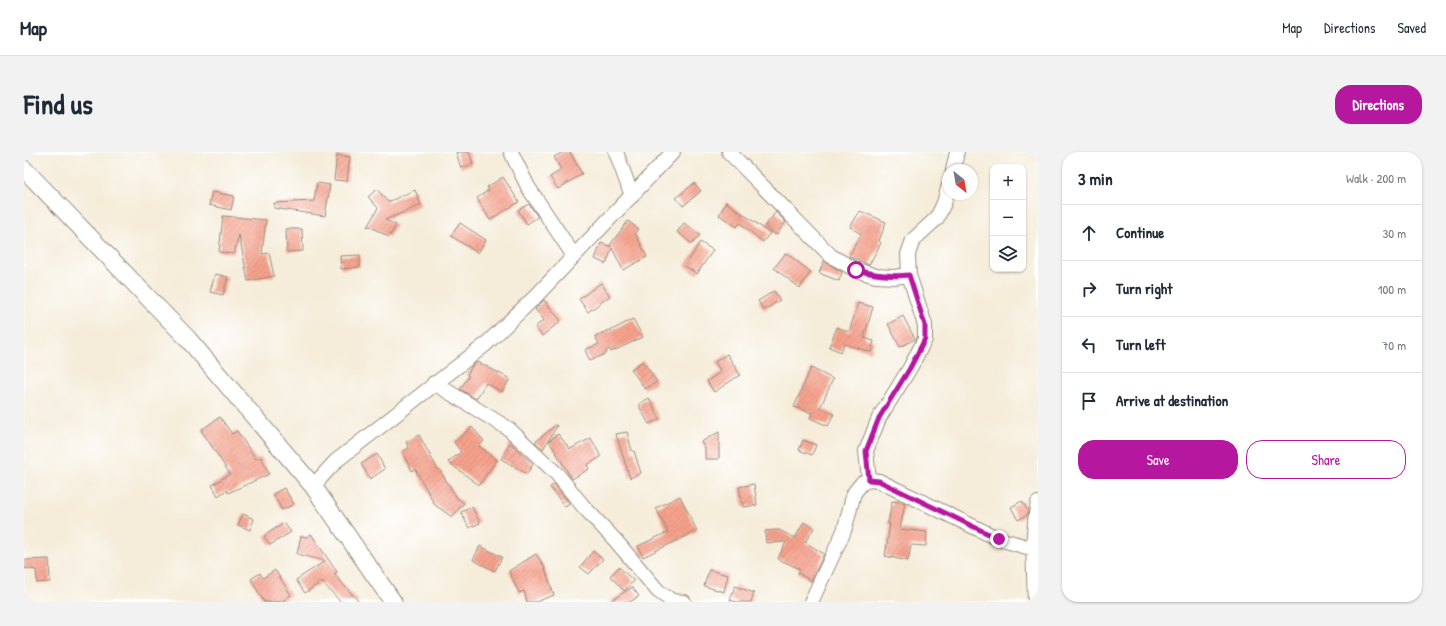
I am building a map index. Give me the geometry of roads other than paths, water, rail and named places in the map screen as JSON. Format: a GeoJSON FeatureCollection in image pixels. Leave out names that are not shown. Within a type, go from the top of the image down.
{"type":"FeatureCollection","features":[{"type":"Feature","properties":{"kind":"street"},"geometry":{"type":"LineString","coordinates":[[511,152],[528,187],[574,256]]}},
{"type":"Feature","properties":{"kind":"street"},"geometry":{"type":"LineString","coordinates":[[616,152],[632,196]]}},
{"type":"Feature","properties":{"kind":"street"},"geometry":{"type":"LineString","coordinates":[[313,486],[336,461],[373,434],[485,345],[536,296],[672,152]]}},
{"type":"Feature","properties":{"kind":"street"},"geometry":{"type":"LineString","coordinates":[[729,152],[831,256],[856,270],[876,276],[894,277],[909,275]]}},
{"type":"Feature","properties":{"kind":"street"},"geometry":{"type":"LineString","coordinates":[[954,164],[957,152]]}},
{"type":"Feature","properties":{"kind":"street"},"geometry":{"type":"LineString","coordinates":[[24,169],[188,339],[313,486],[393,602]]}},
{"type":"Feature","properties":{"kind":"street"},"geometry":{"type":"LineString","coordinates":[[869,480],[866,451],[879,418],[907,374],[925,339],[925,325],[909,275],[908,254],[913,240],[937,218],[945,200]]}},
{"type":"Feature","properties":{"kind":"street"},"geometry":{"type":"LineString","coordinates":[[434,384],[509,429],[557,474],[583,506],[616,541],[658,591],[672,601],[684,602]]}},
{"type":"Feature","properties":{"kind":"street"},"geometry":{"type":"LineString","coordinates":[[811,602],[844,531],[854,493],[862,483],[869,480],[879,481],[999,539],[1034,549]]}},
{"type":"Feature","properties":{"kind":"street"},"geometry":{"type":"LineString","coordinates":[[1035,602],[1034,549],[1038,503]]}}]}
